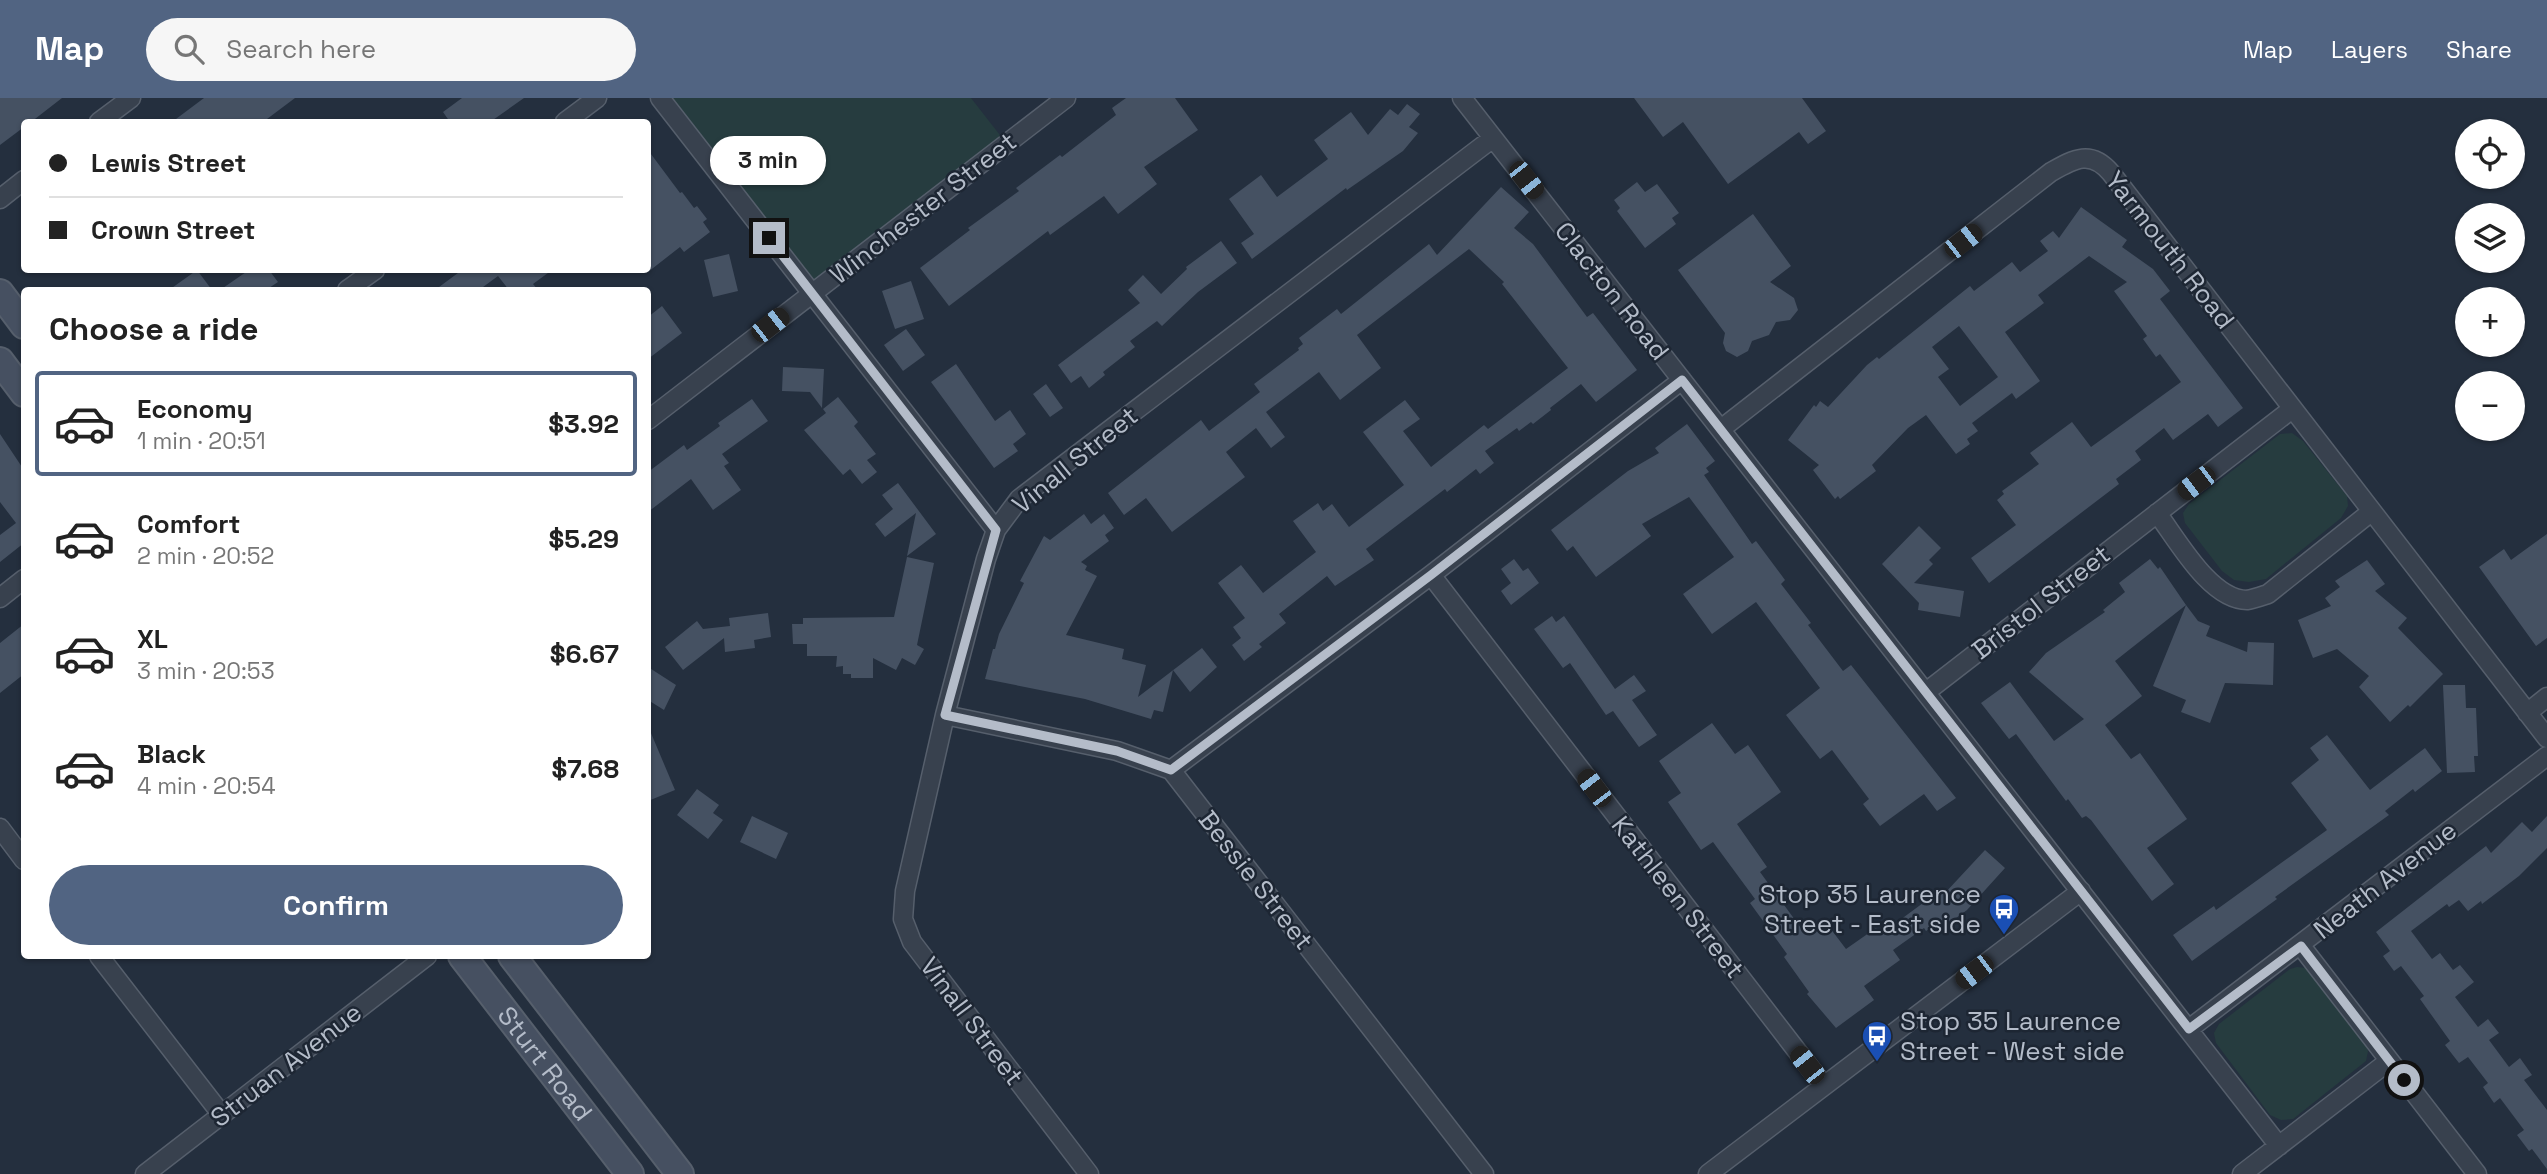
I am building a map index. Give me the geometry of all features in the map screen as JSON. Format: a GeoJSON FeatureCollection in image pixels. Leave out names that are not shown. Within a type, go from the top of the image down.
{"type":"FeatureCollection","features":[{"type":"Feature","properties":{"kind":"main road"},"geometry":{"type":"LineString","coordinates":[[0,293],[21,321]]}},
{"type":"Feature","properties":{"kind":"main road"},"geometry":{"type":"LineString","coordinates":[[0,361],[21,389]]}},
{"type":"Feature","properties":{"kind":"main road","name":"Sturt Road"},"geometry":{"type":"LineString","coordinates":[[464,959],[630,1174]]}},
{"type":"Feature","properties":{"kind":"main road","name":"Sturt Road"},"geometry":{"type":"LineString","coordinates":[[514,959],[678,1173]]}},
{"type":"Feature","properties":{"kind":"street"},"geometry":{"type":"LineString","coordinates":[[103,119],[131,98]]}},
{"type":"Feature","properties":{"kind":"street"},"geometry":{"type":"LineString","coordinates":[[569,119],[597,98]]}},
{"type":"Feature","properties":{"kind":"street"},"geometry":{"type":"LineString","coordinates":[[660,98],[996,530]]}},
{"type":"Feature","properties":{"kind":"street","name":"Winchester Street"},"geometry":{"type":"LineString","coordinates":[[651,418],[1066,98]]}},
{"type":"Feature","properties":{"kind":"street","name":"Clacton Road"},"geometry":{"type":"LineString","coordinates":[[1462,98],[2279,1146]]}},
{"type":"Feature","properties":{"kind":"street","name":"Vinall Street"},"geometry":{"type":"LineString","coordinates":[[1089,1174],[912,942],[903,919],[905,891],[945,715],[996,530],[1019,499],[1493,138]]}},
{"type":"Feature","properties":{"kind":"street","name":"Yarmouth Road"},"geometry":{"type":"LineString","coordinates":[[1721,429],[2051,172],[2074,159],[2085,158],[2104,164],[2547,738]]}},
{"type":"Feature","properties":{"kind":"street"},"geometry":{"type":"LineString","coordinates":[[0,199],[21,182]]}},
{"type":"Feature","properties":{"kind":"street"},"geometry":{"type":"LineString","coordinates":[[351,287],[370,273]]}},
{"type":"Feature","properties":{"kind":"street"},"geometry":{"type":"LineString","coordinates":[[945,715],[1117,751],[1171,770],[1431,575],[1682,380]]}},
{"type":"Feature","properties":{"kind":"street","name":"Bristol Street"},"geometry":{"type":"LineString","coordinates":[[1926,692],[2292,409]]}},
{"type":"Feature","properties":{"kind":"street"},"geometry":{"type":"LineString","coordinates":[[2157,513],[2211,584],[2227,596],[2248,600],[2268,593],[2371,512]]}},
{"type":"Feature","properties":{"kind":"street","name":"Kathleen Street"},"geometry":{"type":"LineString","coordinates":[[1431,575],[1824,1086]]}},
{"type":"Feature","properties":{"kind":"street"},"geometry":{"type":"LineString","coordinates":[[0,597],[21,581]]}},
{"type":"Feature","properties":{"kind":"street"},"geometry":{"type":"LineString","coordinates":[[2527,713],[2547,697]]}},
{"type":"Feature","properties":{"kind":"street","name":"Neath Avenue"},"geometry":{"type":"LineString","coordinates":[[2189,1029],[2547,756]]}},
{"type":"Feature","properties":{"kind":"street","name":"Bessie Street"},"geometry":{"type":"LineString","coordinates":[[1171,770],[1484,1174]]}},
{"type":"Feature","properties":{"kind":"street"},"geometry":{"type":"LineString","coordinates":[[0,828],[21,856]]}},
{"type":"Feature","properties":{"kind":"street"},"geometry":{"type":"LineString","coordinates":[[1708,1174],[2081,891]]}},
{"type":"Feature","properties":{"kind":"street"},"geometry":{"type":"LineString","coordinates":[[2301,946],[2477,1174]]}},
{"type":"Feature","properties":{"kind":"street"},"geometry":{"type":"LineString","coordinates":[[101,959],[222,1115]]}},
{"type":"Feature","properties":{"kind":"street","name":"Struan Avenue"},"geometry":{"type":"LineString","coordinates":[[145,1174],[423,959]]}},
{"type":"Feature","properties":{"kind":"street"},"geometry":{"type":"LineString","coordinates":[[2242,1174],[2389,1061]]}},
{"type":"Feature","properties":{"kind":"green space"},"geometry":{"type":"Polygon","coordinates":[[[660,98],[971,98],[1003,139],[809,290],[660,98]]]}},
{"type":"Feature","properties":{"kind":"green space"},"geometry":{"type":"Polygon","coordinates":[[[2292,433],[2303,441],[2347,496],[2348,506],[2341,518],[2266,579],[2249,582],[2234,580],[2222,571],[2185,523],[2183,513],[2189,504],[2280,434],[2292,433]]]}},
{"type":"Feature","properties":{"kind":"green space"},"geometry":{"type":"Polygon","coordinates":[[[2307,968],[2365,1042],[2368,1051],[2366,1061],[2293,1119],[2281,1120],[2270,1115],[2216,1043],[2214,1033],[2219,1024],[2290,969],[2307,968]]]}},
{"type":"Feature","properties":{"kind":"building"},"geometry":{"type":"Polygon","coordinates":[[[0,98],[62,98],[35,119],[21,119],[21,129],[0,145],[0,98]]]}},
{"type":"Feature","properties":{"kind":"building"},"geometry":{"type":"Polygon","coordinates":[[[204,98],[295,98],[267,119],[176,119],[204,98]]]}},
{"type":"Feature","properties":{"kind":"building"},"geometry":{"type":"Polygon","coordinates":[[[462,98],[524,98],[494,119],[448,119],[443,112],[462,98]]]}},
{"type":"Feature","properties":{"kind":"building"},"geometry":{"type":"Polygon","coordinates":[[[1126,98],[1175,98],[1198,130],[1144,167],[1157,184],[1118,214],[1104,196],[1050,235],[1048,231],[949,306],[920,268],[970,230],[968,228],[1019,191],[1016,188],[1116,115],[1112,108],[1126,98]]]}},
{"type":"Feature","properties":{"kind":"building"},"geometry":{"type":"Polygon","coordinates":[[[1634,98],[1802,98],[1826,131],[1808,144],[1799,132],[1728,184],[1683,122],[1663,137],[1634,98]]]}},
{"type":"Feature","properties":{"kind":"building"},"geometry":{"type":"Polygon","coordinates":[[[1407,104],[1420,114],[1409,127],[1418,133],[1403,151],[1347,190],[1346,188],[1252,259],[1241,243],[1254,234],[1229,199],[1261,175],[1277,197],[1328,159],[1314,140],[1351,112],[1368,135],[1390,109],[1398,115],[1407,104]]]}},
{"type":"Feature","properties":{"kind":"building"},"geometry":{"type":"Polygon","coordinates":[[[651,154],[680,193],[682,192],[694,208],[697,206],[707,219],[703,222],[710,232],[684,252],[680,247],[651,270],[651,154]]]}},
{"type":"Feature","properties":{"kind":"building"},"geometry":{"type":"Polygon","coordinates":[[[1637,182],[1645,192],[1657,184],[1679,213],[1672,218],[1676,224],[1645,248],[1617,211],[1620,208],[1614,200],[1637,182]]]}},
{"type":"Feature","properties":{"kind":"building"},"geometry":{"type":"Polygon","coordinates":[[[1501,187],[1529,212],[1514,228],[1533,244],[1587,317],[1593,313],[1637,370],[1596,402],[1581,384],[1533,424],[1531,422],[1519,431],[1517,428],[1485,451],[1494,463],[1480,474],[1476,469],[1447,492],[1445,489],[1366,549],[1374,560],[1335,586],[1327,576],[1279,614],[1286,623],[1259,644],[1262,647],[1244,661],[1232,645],[1241,638],[1233,627],[1245,618],[1218,583],[1241,565],[1263,593],[1316,552],[1293,521],[1318,503],[1323,511],[1332,504],[1349,527],[1404,485],[1363,432],[1405,400],[1420,419],[1403,431],[1431,467],[1484,425],[1488,429],[1568,368],[1502,284],[1504,282],[1469,249],[1357,335],[1381,368],[1340,400],[1319,372],[1266,412],[1285,437],[1271,448],[1256,428],[1226,452],[1245,477],[1172,532],[1146,498],[1124,515],[1108,493],[1201,420],[1209,431],[1260,392],[1254,384],[1299,350],[1303,344],[1299,338],[1337,309],[1341,314],[1429,244],[1437,255],[1501,187]]]}},
{"type":"Feature","properties":{"kind":"building"},"geometry":{"type":"Polygon","coordinates":[[[2081,207],[2127,240],[2122,247],[2153,269],[2170,291],[2160,299],[2243,408],[2218,427],[2208,414],[2173,440],[2164,428],[2135,451],[2141,460],[2116,479],[2119,484],[1989,583],[1971,558],[2016,525],[1997,500],[2004,494],[2002,491],[2039,464],[2030,453],[2072,422],[2091,447],[2181,382],[2160,354],[2156,357],[2143,339],[2147,336],[2114,291],[2127,282],[2089,256],[2038,295],[2044,303],[2005,332],[2040,381],[2016,399],[2012,393],[1972,423],[1978,431],[1967,439],[1970,444],[1956,454],[1926,415],[1908,428],[1872,465],[1876,471],[1840,499],[1838,496],[1835,499],[1813,470],[1819,465],[1788,440],[1814,405],[1816,407],[1820,401],[1828,407],[1867,365],[1877,357],[1879,359],[1970,286],[1974,291],[2012,262],[2020,272],[2048,251],[2040,241],[2053,231],[2059,238],[2081,207]],[[1959,326],[1932,347],[1949,369],[1938,377],[1960,406],[1998,377],[1959,326]]]}},
{"type":"Feature","properties":{"kind":"building"},"geometry":{"type":"Polygon","coordinates":[[[1753,214],[1791,266],[1770,282],[1794,298],[1798,310],[1790,320],[1776,322],[1769,335],[1752,341],[1748,351],[1737,357],[1726,351],[1723,343],[1725,333],[1678,270],[1753,214]]]}},
{"type":"Feature","properties":{"kind":"building"},"geometry":{"type":"Polygon","coordinates":[[[1221,241],[1237,263],[1198,292],[1162,326],[1157,321],[1130,341],[1135,347],[1103,372],[1105,375],[1089,388],[1081,376],[1071,383],[1058,365],[1140,303],[1128,290],[1143,275],[1161,294],[1186,267],[1221,241]]]}},
{"type":"Feature","properties":{"kind":"building"},"geometry":{"type":"Polygon","coordinates":[[[729,254],[738,291],[713,297],[704,260],[729,254]]]}},
{"type":"Feature","properties":{"kind":"building"},"geometry":{"type":"Polygon","coordinates":[[[193,273],[199,273],[210,287],[173,287],[193,273]]]}},
{"type":"Feature","properties":{"kind":"building"},"geometry":{"type":"Polygon","coordinates":[[[245,273],[271,273],[278,282],[270,287],[224,287],[245,273]]]}},
{"type":"Feature","properties":{"kind":"building"},"geometry":{"type":"Polygon","coordinates":[[[458,273],[548,273],[533,284],[536,287],[507,287],[498,276],[483,287],[439,287],[458,273]]]}},
{"type":"Feature","properties":{"kind":"building"},"geometry":{"type":"Polygon","coordinates":[[[911,281],[924,319],[895,329],[882,291],[911,281]]]}},
{"type":"Feature","properties":{"kind":"building"},"geometry":{"type":"Polygon","coordinates":[[[662,306],[682,333],[651,357],[651,315],[662,306]]]}},
{"type":"Feature","properties":{"kind":"building"},"geometry":{"type":"Polygon","coordinates":[[[906,329],[925,355],[903,371],[884,345],[906,329]]]}},
{"type":"Feature","properties":{"kind":"building"},"geometry":{"type":"Polygon","coordinates":[[[956,364],[995,421],[1010,410],[1026,434],[1013,444],[1018,451],[994,468],[931,382],[956,364]]]}},
{"type":"Feature","properties":{"kind":"building"},"geometry":{"type":"Polygon","coordinates":[[[783,367],[824,369],[822,408],[810,392],[782,391],[783,367]]]}},
{"type":"Feature","properties":{"kind":"building"},"geometry":{"type":"Polygon","coordinates":[[[1046,384],[1063,408],[1050,417],[1033,394],[1046,384]]]}},
{"type":"Feature","properties":{"kind":"building"},"geometry":{"type":"Polygon","coordinates":[[[838,397],[858,422],[854,426],[876,454],[867,460],[877,472],[862,484],[850,469],[843,475],[804,430],[826,413],[823,409],[838,397]]]}},
{"type":"Feature","properties":{"kind":"building"},"geometry":{"type":"Polygon","coordinates":[[[752,399],[768,421],[722,454],[729,463],[724,466],[741,490],[713,510],[691,479],[651,510],[651,470],[684,445],[687,450],[720,426],[718,423],[752,399]]]}},
{"type":"Feature","properties":{"kind":"building"},"geometry":{"type":"Polygon","coordinates":[[[1687,424],[1715,461],[1706,468],[1709,472],[1704,475],[1752,544],[1756,541],[1785,580],[1781,584],[1811,623],[1808,625],[1843,671],[1851,665],[1956,798],[1937,811],[1924,794],[1880,826],[1863,804],[1869,799],[1832,750],[1820,759],[1786,715],[1820,688],[1756,602],[1712,634],[1683,594],[1734,557],[1689,497],[1642,524],[1651,536],[1596,577],[1573,546],[1567,551],[1551,530],[1628,471],[1659,453],[1655,448],[1687,424]]]}},
{"type":"Feature","properties":{"kind":"building"},"geometry":{"type":"Polygon","coordinates":[[[0,434],[21,466],[21,545],[0,562],[0,535],[16,523],[0,502],[0,434]]]}},
{"type":"Feature","properties":{"kind":"building"},"geometry":{"type":"Polygon","coordinates":[[[898,483],[936,534],[907,556],[916,513],[885,537],[875,524],[893,509],[882,495],[898,483]]]}},
{"type":"Feature","properties":{"kind":"building"},"geometry":{"type":"Polygon","coordinates":[[[1084,514],[1091,524],[1104,514],[1114,528],[1105,535],[1109,541],[1081,562],[1087,566],[1085,570],[1097,576],[1066,635],[1124,649],[1122,659],[1146,665],[1138,697],[1173,670],[1163,712],[1154,710],[1151,719],[1085,699],[985,679],[999,634],[1024,583],[1020,581],[1044,536],[1050,540],[1084,514]]]}},
{"type":"Feature","properties":{"kind":"building"},"geometry":{"type":"Polygon","coordinates":[[[1919,526],[1941,548],[1929,560],[1933,564],[1914,583],[1964,591],[1960,617],[1918,610],[1919,603],[1882,564],[1919,526]]]}},
{"type":"Feature","properties":{"kind":"building"},"geometry":{"type":"Polygon","coordinates":[[[2547,534],[2547,638],[2536,646],[2479,567],[2504,549],[2511,560],[2547,534]]]}},
{"type":"Feature","properties":{"kind":"building"},"geometry":{"type":"Polygon","coordinates":[[[907,557],[934,563],[917,645],[924,649],[915,665],[902,658],[896,670],[873,658],[873,678],[851,678],[851,674],[843,674],[843,666],[836,667],[837,656],[807,656],[807,644],[793,644],[792,624],[803,624],[803,618],[894,617],[907,557]]]}},
{"type":"Feature","properties":{"kind":"building"},"geometry":{"type":"Polygon","coordinates":[[[1514,559],[1523,571],[1528,568],[1539,583],[1511,605],[1501,591],[1511,583],[1501,569],[1514,559]]]}},
{"type":"Feature","properties":{"kind":"building"},"geometry":{"type":"Polygon","coordinates":[[[2150,559],[2158,569],[2160,567],[2186,605],[2115,661],[2142,696],[2105,725],[2131,759],[2140,753],[2187,819],[2147,848],[2174,884],[2152,901],[2091,820],[2086,816],[2082,818],[2068,799],[2066,801],[2016,734],[2009,739],[1981,703],[2010,682],[2054,741],[2084,719],[2029,672],[2046,653],[2105,612],[2103,610],[2125,592],[2119,583],[2150,559]]]}},
{"type":"Feature","properties":{"kind":"building"},"geometry":{"type":"Polygon","coordinates":[[[2367,560],[2385,584],[2375,591],[2407,618],[2398,628],[2443,674],[2410,707],[2408,705],[2390,722],[2359,687],[2369,676],[2337,649],[2313,658],[2298,620],[2331,606],[2325,598],[2340,587],[2335,581],[2367,560]]]}},
{"type":"Feature","properties":{"kind":"building"},"geometry":{"type":"Polygon","coordinates":[[[2186,605],[2198,621],[2210,626],[2206,636],[2247,652],[2248,642],[2274,643],[2273,685],[2225,683],[2210,723],[2181,712],[2186,700],[2153,686],[2186,605]]]}},
{"type":"Feature","properties":{"kind":"building"},"geometry":{"type":"Polygon","coordinates":[[[768,613],[771,637],[754,640],[755,648],[725,652],[724,638],[683,670],[665,647],[697,621],[703,629],[730,626],[729,618],[768,613]]]}},
{"type":"Feature","properties":{"kind":"building"},"geometry":{"type":"Polygon","coordinates":[[[1552,616],[1556,622],[1564,616],[1615,689],[1634,675],[1646,691],[1632,700],[1657,735],[1639,747],[1613,711],[1606,715],[1570,663],[1563,668],[1534,629],[1552,616]]]}},
{"type":"Feature","properties":{"kind":"building"},"geometry":{"type":"Polygon","coordinates":[[[21,626],[21,676],[0,693],[0,643],[21,626]]]}},
{"type":"Feature","properties":{"kind":"building"},"geometry":{"type":"Polygon","coordinates":[[[1202,648],[1217,667],[1190,692],[1173,670],[1202,648]]]}},
{"type":"Feature","properties":{"kind":"building"},"geometry":{"type":"Polygon","coordinates":[[[651,669],[676,685],[664,710],[651,702],[651,669]]]}},
{"type":"Feature","properties":{"kind":"building"},"geometry":{"type":"Polygon","coordinates":[[[2443,685],[2465,685],[2466,708],[2476,708],[2478,756],[2474,756],[2475,772],[2447,773],[2443,685]]]}},
{"type":"Feature","properties":{"kind":"building"},"geometry":{"type":"Polygon","coordinates":[[[1712,723],[1735,754],[1748,745],[1781,792],[1737,824],[1767,867],[1760,872],[1806,935],[1820,924],[1825,931],[1830,928],[1846,949],[1876,928],[1881,934],[1942,889],[1945,893],[1985,850],[2005,868],[1967,910],[1944,927],[1940,921],[1926,931],[1924,928],[1893,950],[1900,960],[1864,986],[1874,1000],[1836,1028],[1807,994],[1809,992],[1784,957],[1787,954],[1750,903],[1755,899],[1713,842],[1701,850],[1668,802],[1681,793],[1659,761],[1712,723]]]}},
{"type":"Feature","properties":{"kind":"building"},"geometry":{"type":"Polygon","coordinates":[[[651,733],[675,790],[651,800],[651,733]]]}},
{"type":"Feature","properties":{"kind":"building"},"geometry":{"type":"Polygon","coordinates":[[[2327,735],[2370,790],[2425,748],[2442,771],[2415,792],[2413,789],[2385,811],[2389,815],[2192,961],[2173,935],[2214,906],[2216,910],[2327,830],[2291,783],[2319,760],[2310,748],[2327,735]]]}},
{"type":"Feature","properties":{"kind":"building"},"geometry":{"type":"Polygon","coordinates":[[[697,789],[719,805],[713,813],[723,820],[708,839],[677,815],[697,789]]]}},
{"type":"Feature","properties":{"kind":"building"},"geometry":{"type":"Polygon","coordinates":[[[752,816],[788,833],[776,859],[740,842],[752,816]]]}},
{"type":"Feature","properties":{"kind":"building"},"geometry":{"type":"Polygon","coordinates":[[[2547,816],[2547,848],[2519,876],[2482,904],[2481,901],[2468,911],[2459,900],[2449,907],[2447,904],[2411,931],[2432,959],[2440,953],[2453,970],[2460,965],[2474,982],[2455,997],[2478,1027],[2488,1019],[2499,1033],[2489,1040],[2509,1067],[2520,1058],[2532,1075],[2524,1080],[2547,1110],[2547,1169],[2517,1135],[2524,1130],[2500,1098],[2494,1103],[2483,1087],[2488,1083],[2468,1057],[2459,1063],[2445,1045],[2450,1041],[2420,999],[2424,996],[2401,966],[2394,971],[2383,956],[2390,951],[2376,932],[2486,846],[2491,853],[2522,822],[2532,832],[2547,816]]]}},
{"type":"Feature","properties":{"kind":"place","name":"Stop 35 Laurence Street - East side"},"geometry":{"type":"Point","coordinates":[2004,936]}},
{"type":"Feature","properties":{"kind":"place","name":"Stop 35 Laurence Street - West side"},"geometry":{"type":"Point","coordinates":[1877,1063]}},
{"type":"Feature","properties":{"kind":"route"},"geometry":{"type":"LineString","coordinates":[[769,238],[996,530],[945,715],[1117,751],[1171,770],[1431,575],[1682,380],[2189,1029],[2301,946],[2404,1080]]}}]}
